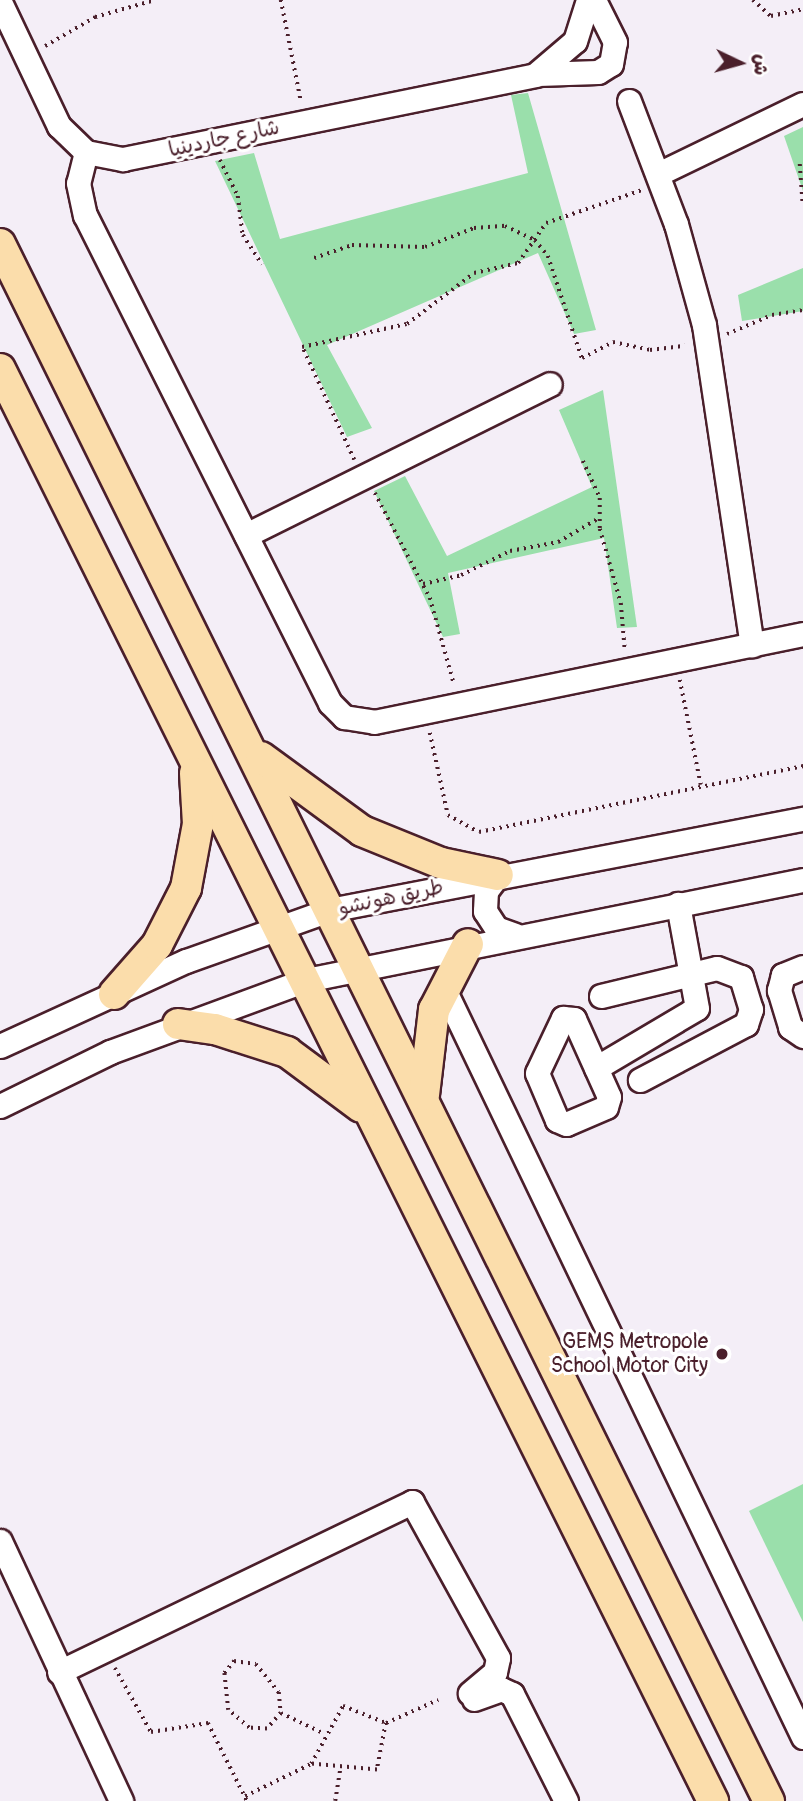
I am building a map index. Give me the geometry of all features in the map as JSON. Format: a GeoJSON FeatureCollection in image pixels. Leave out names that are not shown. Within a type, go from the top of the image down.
{"type":"FeatureCollection","features":[{"type":"Feature","properties":{"kind":"main road"},"geometry":{"type":"LineString","coordinates":[[0,244],[769,1801]]}},
{"type":"Feature","properties":{"kind":"main road"},"geometry":{"type":"LineString","coordinates":[[0,369],[713,1801]]}},
{"type":"Feature","properties":{"kind":"main road"},"geometry":{"type":"LineString","coordinates":[[248,744],[290,783],[362,831],[442,863],[498,875]]}},
{"type":"Feature","properties":{"kind":"main road"},"geometry":{"type":"LineString","coordinates":[[114,994],[157,946],[186,888],[198,824],[192,759]]}},
{"type":"Feature","properties":{"kind":"main road"},"geometry":{"type":"LineString","coordinates":[[425,1106],[427,1033],[443,987],[468,944]]}},
{"type":"Feature","properties":{"kind":"main road"},"geometry":{"type":"LineString","coordinates":[[178,1024],[215,1029],[287,1052],[320,1071],[375,1122]]}},
{"type":"Feature","properties":{"kind":"street","name":"شارع جاردينيا"},"geometry":{"type":"LineString","coordinates":[[535,75],[575,41],[588,0]]}},
{"type":"Feature","properties":{"kind":"street","name":"شارع جاردينيا"},"geometry":{"type":"LineString","coordinates":[[86,152],[122,159],[535,75],[598,72],[611,64],[615,41],[594,0]]}},
{"type":"Feature","properties":{"kind":"street"},"geometry":{"type":"LineString","coordinates":[[0,2],[59,126],[86,152],[78,183],[85,215],[336,711],[363,723],[803,634]]}},
{"type":"Feature","properties":{"kind":"street"},"geometry":{"type":"LineString","coordinates":[[629,101],[658,174],[704,325],[752,645]]}},
{"type":"Feature","properties":{"kind":"street"},"geometry":{"type":"LineString","coordinates":[[658,174],[803,104]]}},
{"type":"Feature","properties":{"kind":"street"},"geometry":{"type":"LineString","coordinates":[[246,535],[550,384]]}},
{"type":"Feature","properties":{"kind":"street","name":"طريق هونشو"},"geometry":{"type":"LineString","coordinates":[[0,1046],[114,994],[279,926],[329,910],[498,875],[803,819]]}},
{"type":"Feature","properties":{"kind":"street"},"geometry":{"type":"LineString","coordinates":[[498,875],[486,891],[485,911],[496,928],[515,935]]}},
{"type":"Feature","properties":{"kind":"street"},"geometry":{"type":"LineString","coordinates":[[0,1106],[178,1024],[306,980],[356,966],[803,880]]}},
{"type":"Feature","properties":{"kind":"street"},"geometry":{"type":"LineString","coordinates":[[672,905],[688,974],[699,1002],[689,1014],[593,1063],[688,1002],[688,974]]}},
{"type":"Feature","properties":{"kind":"street"},"geometry":{"type":"LineString","coordinates":[[601,996],[724,967],[736,972],[751,1009],[740,1030],[640,1080]]}},
{"type":"Feature","properties":{"kind":"street"},"geometry":{"type":"LineString","coordinates":[[803,967],[783,975],[779,990],[790,1027],[803,1036]]}},
{"type":"Feature","properties":{"kind":"street"},"geometry":{"type":"LineString","coordinates":[[443,987],[803,1737]]}},
{"type":"Feature","properties":{"kind":"street"},"geometry":{"type":"LineString","coordinates":[[689,1014],[705,1046]]}},
{"type":"Feature","properties":{"kind":"street"},"geometry":{"type":"LineString","coordinates":[[59,1672],[412,1502],[498,1658],[495,1672],[472,1696],[501,1689],[512,1694],[566,1801]]}},
{"type":"Feature","properties":{"kind":"street"},"geometry":{"type":"LineString","coordinates":[[0,1541],[121,1801]]}},
{"type":"Feature","properties":{"kind":"path"},"geometry":{"type":"LineString","coordinates":[[27,57],[95,17],[155,0]]}},
{"type":"Feature","properties":{"kind":"path"},"geometry":{"type":"LineString","coordinates":[[281,0],[305,121]]}},
{"type":"Feature","properties":{"kind":"path"},"geometry":{"type":"LineString","coordinates":[[753,0],[771,16],[803,9]]}},
{"type":"Feature","properties":{"kind":"path"},"geometry":{"type":"LineString","coordinates":[[214,142],[238,196],[243,235],[262,264]]}},
{"type":"Feature","properties":{"kind":"path"},"geometry":{"type":"LineString","coordinates":[[800,164],[803,206]]}},
{"type":"Feature","properties":{"kind":"path"},"geometry":{"type":"LineString","coordinates":[[458,703],[422,583],[364,477],[302,347],[407,324],[474,273],[518,263],[553,220],[643,189],[647,199]]}},
{"type":"Feature","properties":{"kind":"path"},"geometry":{"type":"LineString","coordinates":[[314,258],[352,245],[425,247],[489,225],[535,240],[562,290],[582,358],[612,342],[650,351],[692,344],[693,355]]}},
{"type":"Feature","properties":{"kind":"path"},"geometry":{"type":"LineString","coordinates":[[729,343],[727,331],[803,310]]}},
{"type":"Feature","properties":{"kind":"path"},"geometry":{"type":"LineString","coordinates":[[583,461],[600,498],[598,518],[621,603],[630,670]]}},
{"type":"Feature","properties":{"kind":"path"},"geometry":{"type":"LineString","coordinates":[[422,583],[461,575],[510,551],[558,542],[598,518]]}},
{"type":"Feature","properties":{"kind":"path"},"geometry":{"type":"LineString","coordinates":[[668,680],[679,677],[701,785]]}},
{"type":"Feature","properties":{"kind":"path"},"geometry":{"type":"LineString","coordinates":[[426,710],[444,807],[470,831],[803,766]]}},
{"type":"Feature","properties":{"kind":"path"},"geometry":{"type":"LineString","coordinates":[[105,1649],[148,1729],[160,1735],[205,1721],[247,1801]]}},
{"type":"Feature","properties":{"kind":"path"},"geometry":{"type":"LineString","coordinates":[[248,1661],[264,1670],[279,1692],[281,1713],[258,1731],[233,1718],[223,1697],[229,1665],[248,1661]]}},
{"type":"Feature","properties":{"kind":"path"},"geometry":{"type":"LineString","coordinates":[[311,1763],[323,1733],[341,1705],[386,1723],[438,1700]]}},
{"type":"Feature","properties":{"kind":"path"},"geometry":{"type":"LineString","coordinates":[[281,1713],[323,1733]]}},
{"type":"Feature","properties":{"kind":"path"},"geometry":{"type":"LineString","coordinates":[[245,1796],[311,1763],[340,1769],[380,1768],[386,1723]]}},
{"type":"Feature","properties":{"kind":"path"},"geometry":{"type":"LineString","coordinates":[[334,1801],[340,1769]]}},
{"type":"Feature","properties":{"kind":"green space"},"geometry":{"type":"Polygon","coordinates":[[[528,93],[596,330],[574,334],[538,253],[327,345],[372,428],[347,437],[215,161],[254,153],[280,239],[528,173],[511,95],[528,93]]]}},
{"type":"Feature","properties":{"kind":"green space"},"geometry":{"type":"Polygon","coordinates":[[[803,127],[803,191],[784,136],[803,127]]]}},
{"type":"Feature","properties":{"kind":"green space"},"geometry":{"type":"Polygon","coordinates":[[[803,268],[803,311],[742,321],[738,295],[803,268]]]}},
{"type":"Feature","properties":{"kind":"green space"},"geometry":{"type":"Polygon","coordinates":[[[603,390],[637,627],[617,628],[604,538],[448,573],[460,634],[443,637],[374,491],[405,476],[447,556],[592,487],[559,410],[603,390]]]}},
{"type":"Feature","properties":{"kind":"green space"},"geometry":{"type":"Polygon","coordinates":[[[803,1484],[803,1622],[749,1511],[803,1484]]]}},
{"type":"Feature","properties":{"kind":"place","name":"GEMS Metropole School Motor City"},"geometry":{"type":"Point","coordinates":[722,1354]}}]}
